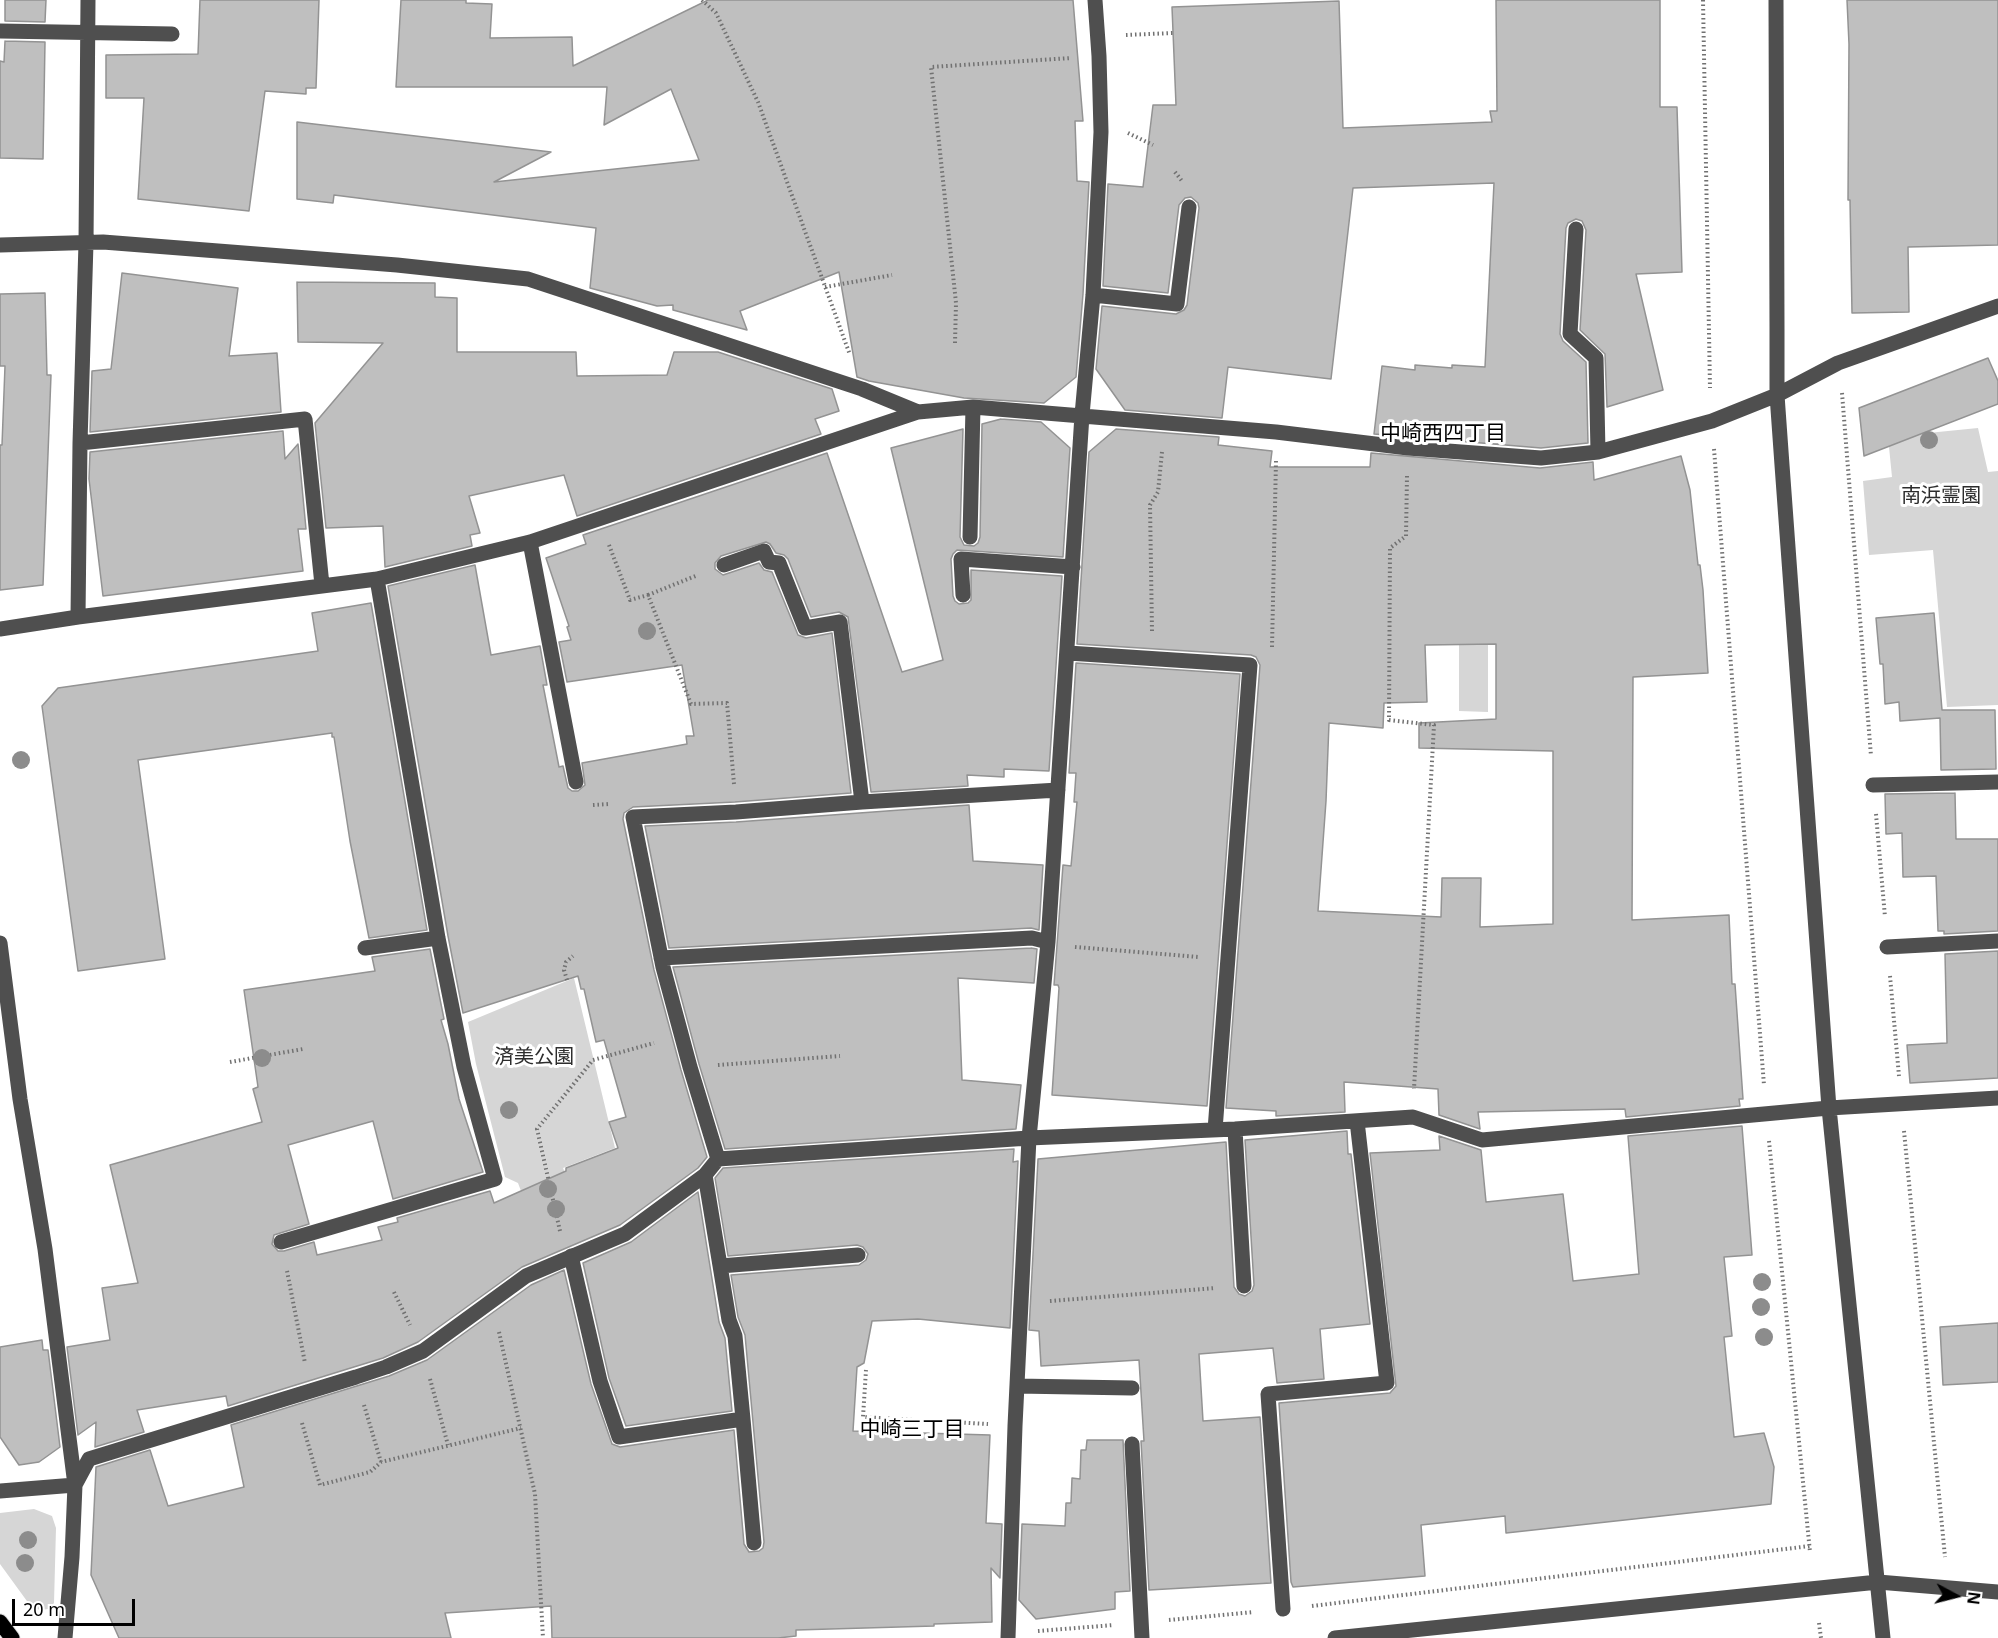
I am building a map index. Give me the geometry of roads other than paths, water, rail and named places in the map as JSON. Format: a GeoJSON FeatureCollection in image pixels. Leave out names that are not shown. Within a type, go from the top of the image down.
{"type":"FeatureCollection","features":[{"type":"Feature","properties":{"kind":"main road"},"geometry":{"type":"LineString","coordinates":[[0,1622],[12,1638]]}},
{"type":"Feature","properties":{"kind":"street"},"geometry":{"type":"LineString","coordinates":[[78,617],[86,243],[88,0]]}},
{"type":"Feature","properties":{"kind":"street"},"geometry":{"type":"LineString","coordinates":[[1008,1638],[1015,1426],[1029,1138],[1048,942],[1082,415],[1093,296],[1101,132],[1095,0]]}},
{"type":"Feature","properties":{"kind":"street"},"geometry":{"type":"LineString","coordinates":[[1776,0],[1778,395],[1829,1108],[1883,1638]]}},
{"type":"Feature","properties":{"kind":"street"},"geometry":{"type":"LineString","coordinates":[[0,31],[172,34]]}},
{"type":"Feature","properties":{"kind":"street"},"geometry":{"type":"LineString","coordinates":[[1093,296],[1177,304],[1189,207]]}},
{"type":"Feature","properties":{"kind":"street"},"geometry":{"type":"LineString","coordinates":[[1576,229],[1570,334],[1596,358],[1599,452]]}},
{"type":"Feature","properties":{"kind":"street"},"geometry":{"type":"LineString","coordinates":[[0,245],[103,242],[397,264],[528,279],[862,389],[918,412]]}},
{"type":"Feature","properties":{"kind":"street"},"geometry":{"type":"LineString","coordinates":[[0,629],[376,579],[530,542],[918,412],[973,407],[1082,415],[1276,432],[1408,448],[1541,458],[1599,452],[1712,422],[1778,395],[1838,363],[1998,306]]}},
{"type":"Feature","properties":{"kind":"street"},"geometry":{"type":"LineString","coordinates":[[970,537],[973,407]]}},
{"type":"Feature","properties":{"kind":"street"},"geometry":{"type":"LineString","coordinates":[[80,443],[305,418],[322,585]]}},
{"type":"Feature","properties":{"kind":"street"},"geometry":{"type":"LineString","coordinates":[[530,542],[576,782]]}},
{"type":"Feature","properties":{"kind":"street"},"geometry":{"type":"LineString","coordinates":[[724,565],[764,551],[769,562],[779,563],[805,628],[840,622],[862,802]]}},
{"type":"Feature","properties":{"kind":"street"},"geometry":{"type":"LineString","coordinates":[[963,595],[961,559],[1073,567]]}},
{"type":"Feature","properties":{"kind":"street"},"geometry":{"type":"LineString","coordinates":[[281,1242],[495,1179],[465,1067],[438,938],[376,579]]}},
{"type":"Feature","properties":{"kind":"street"},"geometry":{"type":"LineString","coordinates":[[1068,652],[1250,665],[1215,1130]]}},
{"type":"Feature","properties":{"kind":"street"},"geometry":{"type":"LineString","coordinates":[[1873,785],[1998,782]]}},
{"type":"Feature","properties":{"kind":"street"},"geometry":{"type":"LineString","coordinates":[[718,1159],[681,1035],[662,958],[633,817],[1058,790]]}},
{"type":"Feature","properties":{"kind":"street"},"geometry":{"type":"LineString","coordinates":[[365,948],[438,938]]}},
{"type":"Feature","properties":{"kind":"street"},"geometry":{"type":"LineString","coordinates":[[662,958],[1032,938],[1048,942]]}},
{"type":"Feature","properties":{"kind":"street"},"geometry":{"type":"LineString","coordinates":[[1887,947],[1998,941]]}},
{"type":"Feature","properties":{"kind":"street"},"geometry":{"type":"LineString","coordinates":[[0,943],[20,1099],[45,1250],[75,1485],[65,1638]]}},
{"type":"Feature","properties":{"kind":"street"},"geometry":{"type":"LineString","coordinates":[[75,1485],[89,1459],[356,1377],[423,1352],[526,1276],[625,1234],[705,1175],[718,1159],[1029,1138],[1235,1129],[1413,1117],[1482,1140],[1829,1108],[1998,1098]]}},
{"type":"Feature","properties":{"kind":"street"},"geometry":{"type":"LineString","coordinates":[[1283,1609],[1268,1394],[1387,1383],[1358,1121]]}},
{"type":"Feature","properties":{"kind":"street"},"geometry":{"type":"LineString","coordinates":[[1235,1129],[1244,1286]]}},
{"type":"Feature","properties":{"kind":"street"},"geometry":{"type":"LineString","coordinates":[[705,1175],[729,1320],[735,1336],[754,1543]]}},
{"type":"Feature","properties":{"kind":"street"},"geometry":{"type":"LineString","coordinates":[[720,1266],[858,1255]]}},
{"type":"Feature","properties":{"kind":"street"},"geometry":{"type":"LineString","coordinates":[[571,1256],[600,1381],[618,1437],[743,1419]]}},
{"type":"Feature","properties":{"kind":"street"},"geometry":{"type":"LineString","coordinates":[[1017,1386],[1132,1388]]}},
{"type":"Feature","properties":{"kind":"street"},"geometry":{"type":"LineString","coordinates":[[1132,1444],[1141,1631]]}},
{"type":"Feature","properties":{"kind":"street"},"geometry":{"type":"LineString","coordinates":[[0,1491],[75,1485]]}},
{"type":"Feature","properties":{"kind":"street"},"geometry":{"type":"LineString","coordinates":[[1335,1638],[1878,1582],[1998,1592]]}},
{"type":"Feature","properties":{"kind":"district","name":"中崎西四丁目"},"geometry":{"type":"Point","coordinates":[1443,434]}},
{"type":"Feature","properties":{"kind":"district","name":"中崎三丁目"},"geometry":{"type":"Point","coordinates":[912,1430]}},
{"type":"Feature","properties":{"kind":"park label","name":"南浜霊園"},"geometry":{"type":"Point","coordinates":[1941,496]}},
{"type":"Feature","properties":{"kind":"park label","name":"済美公園"},"geometry":{"type":"Point","coordinates":[534,1057]}}]}
